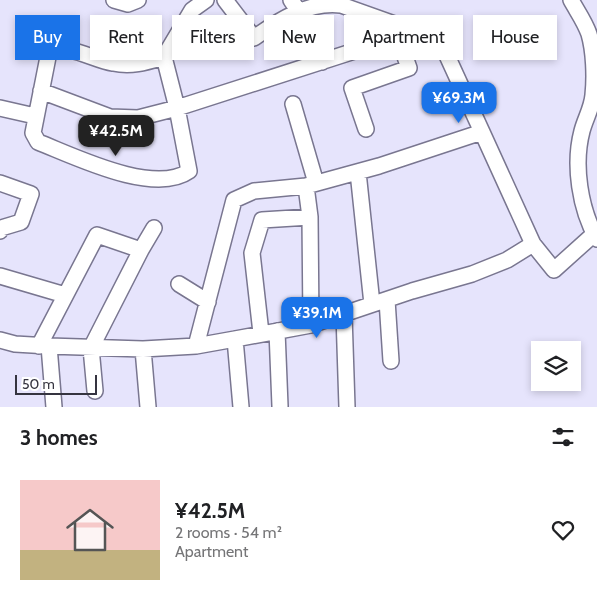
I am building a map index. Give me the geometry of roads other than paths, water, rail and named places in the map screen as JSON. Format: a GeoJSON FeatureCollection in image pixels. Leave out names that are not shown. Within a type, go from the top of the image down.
{"type":"FeatureCollection","features":[{"type":"Feature","properties":{"kind":"street"},"geometry":{"type":"LineString","coordinates":[[114,0],[128,4],[138,0]]}},
{"type":"Feature","properties":{"kind":"street"},"geometry":{"type":"LineString","coordinates":[[164,57],[177,108],[189,171],[181,177],[124,176],[38,142],[33,133],[35,116],[49,52],[59,48],[114,63],[136,65],[164,57],[192,10],[206,0]]}},
{"type":"Feature","properties":{"kind":"street"},"geometry":{"type":"LineString","coordinates":[[225,0],[254,38],[281,18],[317,6],[342,2],[368,15]]}},
{"type":"Feature","properties":{"kind":"street"},"geometry":{"type":"LineString","coordinates":[[291,0],[319,42],[322,62]]}},
{"type":"Feature","properties":{"kind":"street"},"geometry":{"type":"LineString","coordinates":[[449,60],[533,244],[554,270],[596,236],[584,203],[577,162],[582,129],[591,110],[593,97],[593,32],[571,0]]}},
{"type":"Feature","properties":{"kind":"street"},"geometry":{"type":"LineString","coordinates":[[41,91],[110,117],[138,118],[177,108],[344,54]]}},
{"type":"Feature","properties":{"kind":"street"},"geometry":{"type":"LineString","coordinates":[[366,129],[352,88],[409,68],[408,60]]}},
{"type":"Feature","properties":{"kind":"street"},"geometry":{"type":"LineString","coordinates":[[293,104],[311,185],[311,325]]}},
{"type":"Feature","properties":{"kind":"street"},"geometry":{"type":"LineString","coordinates":[[0,108],[35,116]]}},
{"type":"Feature","properties":{"kind":"street"},"geometry":{"type":"LineString","coordinates":[[196,346],[234,200],[254,191],[311,185],[482,132]]}},
{"type":"Feature","properties":{"kind":"street"},"geometry":{"type":"LineString","coordinates":[[358,172],[391,361]]}},
{"type":"Feature","properties":{"kind":"street"},"geometry":{"type":"LineString","coordinates":[[0,183],[31,194],[20,222],[1,228],[0,231]]}},
{"type":"Feature","properties":{"kind":"street"},"geometry":{"type":"LineString","coordinates":[[261,333],[252,253],[262,220],[310,217]]}},
{"type":"Feature","properties":{"kind":"street"},"geometry":{"type":"LineString","coordinates":[[95,391],[92,348],[154,228]]}},
{"type":"Feature","properties":{"kind":"street"},"geometry":{"type":"LineString","coordinates":[[54,407],[44,346],[65,295],[97,235],[142,250]]}},
{"type":"Feature","properties":{"kind":"street"},"geometry":{"type":"LineString","coordinates":[[0,340],[44,346],[143,348],[196,346],[235,339],[311,325],[344,315],[412,291],[472,274],[508,260],[533,244]]}},
{"type":"Feature","properties":{"kind":"street"},"geometry":{"type":"LineString","coordinates":[[0,276],[65,295]]}},
{"type":"Feature","properties":{"kind":"street"},"geometry":{"type":"LineString","coordinates":[[179,284],[208,302]]}},
{"type":"Feature","properties":{"kind":"street"},"geometry":{"type":"LineString","coordinates":[[344,315],[347,407]]}},
{"type":"Feature","properties":{"kind":"street"},"geometry":{"type":"LineString","coordinates":[[277,331],[280,406]]}},
{"type":"Feature","properties":{"kind":"street"},"geometry":{"type":"LineString","coordinates":[[235,339],[240,407]]}},
{"type":"Feature","properties":{"kind":"street"},"geometry":{"type":"LineString","coordinates":[[143,348],[148,407]]}}]}
